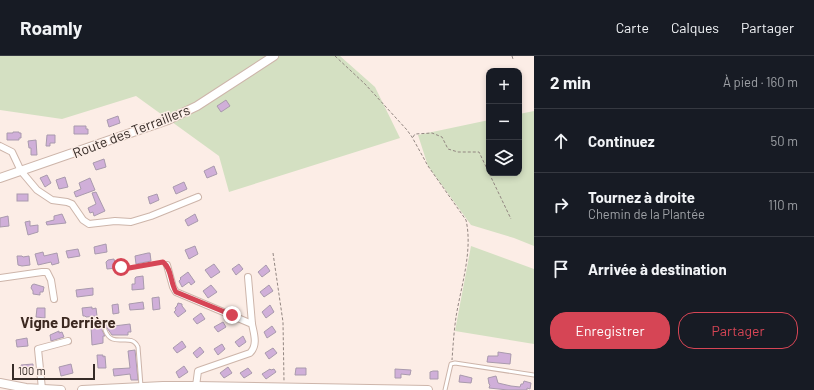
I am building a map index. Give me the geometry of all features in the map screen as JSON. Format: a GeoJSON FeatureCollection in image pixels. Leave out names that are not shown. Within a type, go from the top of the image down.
{"type":"FeatureCollection","features":[{"type":"Feature","properties":{"kind":"street","name":"Route des Terraillers"},"geometry":{"type":"LineString","coordinates":[[0,178],[168,120],[197,106],[274,56]]}},
{"type":"Feature","properties":{"kind":"street"},"geometry":{"type":"LineString","coordinates":[[0,146],[12,152],[21,171],[37,190],[52,200],[72,204],[83,220],[89,224],[115,221],[131,222],[151,216],[198,197]]}},
{"type":"Feature","properties":{"kind":"street"},"geometry":{"type":"LineString","coordinates":[[167,265],[173,287],[176,292],[252,324]]}},
{"type":"Feature","properties":{"kind":"street"},"geometry":{"type":"LineString","coordinates":[[0,278],[47,272],[51,280],[54,299]]}},
{"type":"Feature","properties":{"kind":"street"},"geometry":{"type":"LineString","coordinates":[[196,386],[198,371],[250,353],[254,347],[255,340],[248,278]]}},
{"type":"Feature","properties":{"kind":"street"},"geometry":{"type":"LineString","coordinates":[[42,389],[38,349],[68,341]]}},
{"type":"Feature","properties":{"kind":"street"},"geometry":{"type":"LineString","coordinates":[[0,383],[26,388],[61,390]]}},
{"type":"Feature","properties":{"kind":"street"},"geometry":{"type":"LineString","coordinates":[[82,390],[196,386],[427,390]]}},
{"type":"Feature","properties":{"kind":"lane"},"geometry":{"type":"LineString","coordinates":[[105,330],[110,339],[131,341],[136,343],[138,347],[141,387]]}},
{"type":"Feature","properties":{"kind":"lane"},"geometry":{"type":"LineString","coordinates":[[445,390],[451,364],[455,363],[534,375]]}},
{"type":"Feature","properties":{"kind":"path"},"geometry":{"type":"LineString","coordinates":[[335,56],[365,84],[412,137],[428,166],[466,220],[468,230],[468,246],[456,318],[451,364]]}},
{"type":"Feature","properties":{"kind":"path"},"geometry":{"type":"LineString","coordinates":[[412,137],[415,134],[432,133],[442,137],[448,149],[458,152],[479,152],[511,219]]}},
{"type":"Feature","properties":{"kind":"path"},"geometry":{"type":"LineString","coordinates":[[273,253],[283,322],[284,387]]}},
{"type":"Feature","properties":{"kind":"path"},"geometry":{"type":"LineString","coordinates":[[121,267],[129,268],[163,262],[167,265]]}},
{"type":"Feature","properties":{"kind":"green space"},"geometry":{"type":"Polygon","coordinates":[[[0,56],[340,56],[375,87],[400,138],[229,192],[219,156],[136,96],[62,119],[0,110],[0,56]]]}},
{"type":"Feature","properties":{"kind":"green space"},"geometry":{"type":"Polygon","coordinates":[[[534,111],[534,246],[514,238],[471,225],[428,166],[418,135],[486,121],[486,176],[522,176],[522,113],[534,111]]]}},
{"type":"Feature","properties":{"kind":"green space"},"geometry":{"type":"Polygon","coordinates":[[[471,246],[534,269],[534,344],[455,331],[471,246]]]}},
{"type":"Feature","properties":{"kind":"building"},"geometry":{"type":"Polygon","coordinates":[[[226,100],[230,106],[221,112],[217,106],[226,100]]]}},
{"type":"Feature","properties":{"kind":"building"},"geometry":{"type":"Polygon","coordinates":[[[118,116],[120,123],[109,127],[107,120],[118,116]]]}},
{"type":"Feature","properties":{"kind":"building"},"geometry":{"type":"Polygon","coordinates":[[[74,126],[86,126],[86,129],[88,129],[88,134],[74,134],[74,126]]]}},
{"type":"Feature","properties":{"kind":"building"},"geometry":{"type":"Polygon","coordinates":[[[7,133],[21,133],[21,138],[19,138],[19,140],[7,140],[7,133]]]}},
{"type":"Feature","properties":{"kind":"building"},"geometry":{"type":"Polygon","coordinates":[[[47,135],[55,135],[55,143],[50,143],[50,146],[46,146],[47,135]]]}},
{"type":"Feature","properties":{"kind":"building"},"geometry":{"type":"Polygon","coordinates":[[[36,140],[37,155],[31,155],[31,148],[29,148],[28,141],[36,140]]]}},
{"type":"Feature","properties":{"kind":"building"},"geometry":{"type":"Polygon","coordinates":[[[104,159],[106,167],[96,170],[93,163],[104,159]]]}},
{"type":"Feature","properties":{"kind":"building"},"geometry":{"type":"Polygon","coordinates":[[[214,166],[217,174],[207,178],[204,171],[214,166]]]}},
{"type":"Feature","properties":{"kind":"building"},"geometry":{"type":"Polygon","coordinates":[[[47,175],[51,183],[45,187],[40,178],[47,175]]]}},
{"type":"Feature","properties":{"kind":"building"},"geometry":{"type":"Polygon","coordinates":[[[65,177],[68,187],[59,189],[56,180],[65,177]]]}},
{"type":"Feature","properties":{"kind":"building"},"geometry":{"type":"Polygon","coordinates":[[[90,178],[95,190],[76,197],[74,192],[81,189],[79,183],[90,178]]]}},
{"type":"Feature","properties":{"kind":"building"},"geometry":{"type":"Polygon","coordinates":[[[184,182],[187,189],[176,194],[173,187],[184,182]]]}},
{"type":"Feature","properties":{"kind":"building"},"geometry":{"type":"Polygon","coordinates":[[[96,192],[105,211],[94,216],[93,212],[90,213],[88,208],[96,204],[92,193],[96,192]]]}},
{"type":"Feature","properties":{"kind":"building"},"geometry":{"type":"Polygon","coordinates":[[[17,194],[28,194],[28,201],[17,201],[17,194]]]}},
{"type":"Feature","properties":{"kind":"building"},"geometry":{"type":"Polygon","coordinates":[[[157,194],[159,200],[150,204],[148,197],[157,194]]]}},
{"type":"Feature","properties":{"kind":"building"},"geometry":{"type":"Polygon","coordinates":[[[62,214],[66,223],[47,225],[46,222],[54,220],[54,216],[62,214]]]}},
{"type":"Feature","properties":{"kind":"building"},"geometry":{"type":"Polygon","coordinates":[[[195,214],[198,221],[188,226],[185,220],[195,214]]]}},
{"type":"Feature","properties":{"kind":"building"},"geometry":{"type":"Polygon","coordinates":[[[8,216],[9,226],[0,227],[0,218],[8,216]]]}},
{"type":"Feature","properties":{"kind":"building"},"geometry":{"type":"Polygon","coordinates":[[[30,221],[30,226],[38,225],[38,232],[28,235],[25,222],[30,221]]]}},
{"type":"Feature","properties":{"kind":"building"},"geometry":{"type":"Polygon","coordinates":[[[106,244],[107,252],[95,254],[94,247],[106,244]]]}},
{"type":"Feature","properties":{"kind":"building"},"geometry":{"type":"Polygon","coordinates":[[[195,246],[198,254],[189,259],[185,250],[195,246]]]}},
{"type":"Feature","properties":{"kind":"building"},"geometry":{"type":"Polygon","coordinates":[[[78,249],[80,256],[68,258],[66,251],[78,249]]]}},
{"type":"Feature","properties":{"kind":"building"},"geometry":{"type":"Polygon","coordinates":[[[43,252],[44,256],[57,253],[59,263],[52,265],[51,262],[38,265],[35,254],[43,252]]]}},
{"type":"Feature","properties":{"kind":"building"},"geometry":{"type":"Polygon","coordinates":[[[150,253],[151,261],[136,264],[135,256],[150,253]]]}},
{"type":"Feature","properties":{"kind":"building"},"geometry":{"type":"Polygon","coordinates":[[[17,256],[29,256],[30,265],[18,265],[17,256]]]}},
{"type":"Feature","properties":{"kind":"building"},"geometry":{"type":"Polygon","coordinates":[[[114,259],[116,268],[107,269],[106,262],[114,259]]]}},
{"type":"Feature","properties":{"kind":"building"},"geometry":{"type":"Polygon","coordinates":[[[214,264],[220,272],[211,278],[205,270],[214,264]]]}},
{"type":"Feature","properties":{"kind":"building"},"geometry":{"type":"Polygon","coordinates":[[[239,264],[243,269],[236,275],[232,269],[239,264]]]}},
{"type":"Feature","properties":{"kind":"building"},"geometry":{"type":"Polygon","coordinates":[[[266,265],[270,271],[262,277],[258,272],[266,265]]]}},
{"type":"Feature","properties":{"kind":"building"},"geometry":{"type":"Polygon","coordinates":[[[188,272],[195,282],[191,285],[189,282],[182,287],[179,281],[181,279],[180,278],[188,272]]]}},
{"type":"Feature","properties":{"kind":"building"},"geometry":{"type":"Polygon","coordinates":[[[143,276],[144,289],[132,290],[132,284],[135,284],[135,278],[143,276]]]}},
{"type":"Feature","properties":{"kind":"building"},"geometry":{"type":"Polygon","coordinates":[[[34,284],[44,287],[43,292],[40,292],[40,295],[33,294],[31,288],[34,284]]]}},
{"type":"Feature","properties":{"kind":"building"},"geometry":{"type":"Polygon","coordinates":[[[211,285],[217,292],[208,298],[203,291],[211,285]]]}},
{"type":"Feature","properties":{"kind":"building"},"geometry":{"type":"Polygon","coordinates":[[[269,285],[273,291],[264,297],[260,292],[269,285]]]}},
{"type":"Feature","properties":{"kind":"building"},"geometry":{"type":"Polygon","coordinates":[[[93,288],[93,295],[77,297],[76,290],[93,288]]]}},
{"type":"Feature","properties":{"kind":"building"},"geometry":{"type":"Polygon","coordinates":[[[159,297],[160,309],[153,310],[152,298],[159,297]]]}},
{"type":"Feature","properties":{"kind":"building"},"geometry":{"type":"Polygon","coordinates":[[[143,302],[144,309],[130,310],[129,304],[143,302]]]}},
{"type":"Feature","properties":{"kind":"building"},"geometry":{"type":"Polygon","coordinates":[[[178,303],[182,304],[186,311],[178,317],[174,312],[178,303]]]}},
{"type":"Feature","properties":{"kind":"building"},"geometry":{"type":"Polygon","coordinates":[[[118,304],[119,313],[113,314],[112,305],[118,304]]]}},
{"type":"Feature","properties":{"kind":"building"},"geometry":{"type":"Polygon","coordinates":[[[270,305],[274,312],[266,318],[262,312],[270,305]]]}},
{"type":"Feature","properties":{"kind":"building"},"geometry":{"type":"Polygon","coordinates":[[[92,307],[92,309],[96,308],[97,316],[83,316],[82,308],[92,307]]]}},
{"type":"Feature","properties":{"kind":"building"},"geometry":{"type":"Polygon","coordinates":[[[37,308],[45,308],[45,318],[36,317],[37,308]]]}},
{"type":"Feature","properties":{"kind":"building"},"geometry":{"type":"Polygon","coordinates":[[[201,313],[205,319],[197,324],[193,319],[201,313]]]}},
{"type":"Feature","properties":{"kind":"building"},"geometry":{"type":"Polygon","coordinates":[[[108,321],[114,321],[114,326],[130,324],[131,332],[128,332],[128,335],[112,335],[107,328],[104,327],[102,330],[105,336],[103,336],[103,343],[92,345],[91,326],[108,325],[108,321]]]}},
{"type":"Feature","properties":{"kind":"building"},"geometry":{"type":"Polygon","coordinates":[[[223,322],[226,327],[218,332],[214,327],[223,322]]]}},
{"type":"Feature","properties":{"kind":"building"},"geometry":{"type":"Polygon","coordinates":[[[272,326],[276,332],[267,338],[264,332],[272,326]]]}},
{"type":"Feature","properties":{"kind":"building"},"geometry":{"type":"Polygon","coordinates":[[[59,331],[59,333],[62,332],[64,337],[51,341],[50,335],[59,331]]]}},
{"type":"Feature","properties":{"kind":"building"},"geometry":{"type":"Polygon","coordinates":[[[243,336],[246,342],[239,347],[235,342],[243,336]]]}},
{"type":"Feature","properties":{"kind":"building"},"geometry":{"type":"Polygon","coordinates":[[[27,338],[28,346],[17,347],[16,340],[27,338]]]}},
{"type":"Feature","properties":{"kind":"building"},"geometry":{"type":"Polygon","coordinates":[[[182,341],[186,347],[177,353],[173,348],[182,341]]]}},
{"type":"Feature","properties":{"kind":"building"},"geometry":{"type":"Polygon","coordinates":[[[222,344],[225,349],[218,355],[214,349],[222,344]]]}},
{"type":"Feature","properties":{"kind":"building"},"geometry":{"type":"Polygon","coordinates":[[[200,347],[204,352],[197,358],[193,353],[200,347]]]}},
{"type":"Feature","properties":{"kind":"building"},"geometry":{"type":"Polygon","coordinates":[[[273,348],[277,353],[269,359],[265,353],[273,348]]]}},
{"type":"Feature","properties":{"kind":"building"},"geometry":{"type":"Polygon","coordinates":[[[135,350],[138,380],[131,380],[130,374],[114,376],[113,369],[130,368],[128,351],[135,350]]]}},
{"type":"Feature","properties":{"kind":"building"},"geometry":{"type":"Polygon","coordinates":[[[498,352],[511,354],[510,364],[487,362],[488,356],[498,356],[498,352]]]}},
{"type":"Feature","properties":{"kind":"building"},"geometry":{"type":"Polygon","coordinates":[[[97,355],[103,355],[103,357],[105,356],[106,368],[98,368],[97,355]]]}},
{"type":"Feature","properties":{"kind":"building"},"geometry":{"type":"Polygon","coordinates":[[[33,364],[33,372],[25,374],[21,373],[21,365],[33,364]]]}},
{"type":"Feature","properties":{"kind":"building"},"geometry":{"type":"Polygon","coordinates":[[[71,364],[73,373],[61,376],[59,367],[71,364]]]}},
{"type":"Feature","properties":{"kind":"building"},"geometry":{"type":"Polygon","coordinates":[[[184,366],[188,372],[179,378],[176,372],[184,366]]]}},
{"type":"Feature","properties":{"kind":"building"},"geometry":{"type":"Polygon","coordinates":[[[228,367],[232,373],[224,378],[220,373],[228,367]]]}},
{"type":"Feature","properties":{"kind":"building"},"geometry":{"type":"Polygon","coordinates":[[[248,368],[252,373],[244,378],[240,373],[248,368]]]}},
{"type":"Feature","properties":{"kind":"building"},"geometry":{"type":"Polygon","coordinates":[[[296,368],[306,368],[306,375],[295,375],[296,368]]]}},
{"type":"Feature","properties":{"kind":"building"},"geometry":{"type":"Polygon","coordinates":[[[270,369],[274,369],[276,372],[266,379],[262,374],[270,369]]]}},
{"type":"Feature","properties":{"kind":"building"},"geometry":{"type":"Polygon","coordinates":[[[395,369],[411,370],[410,375],[401,374],[401,378],[395,378],[395,369]]]}},
{"type":"Feature","properties":{"kind":"building"},"geometry":{"type":"Polygon","coordinates":[[[438,371],[438,379],[430,379],[430,372],[438,371]]]}},
{"type":"Feature","properties":{"kind":"building"},"geometry":{"type":"Polygon","coordinates":[[[460,375],[472,378],[471,383],[459,382],[460,375]]]}},
{"type":"Feature","properties":{"kind":"building"},"geometry":{"type":"Polygon","coordinates":[[[496,376],[498,383],[511,386],[520,387],[524,381],[531,383],[530,389],[508,390],[489,388],[490,385],[488,378],[496,376]]]}},
{"type":"Feature","properties":{"kind":"district","name":"Vigne Derrière"},"geometry":{"type":"Point","coordinates":[68,322]}},
{"type":"Feature","properties":{"kind":"route"},"geometry":{"type":"LineString","coordinates":[[121,267],[129,268],[163,262],[167,265],[173,287],[176,292],[232,315]]}}]}
